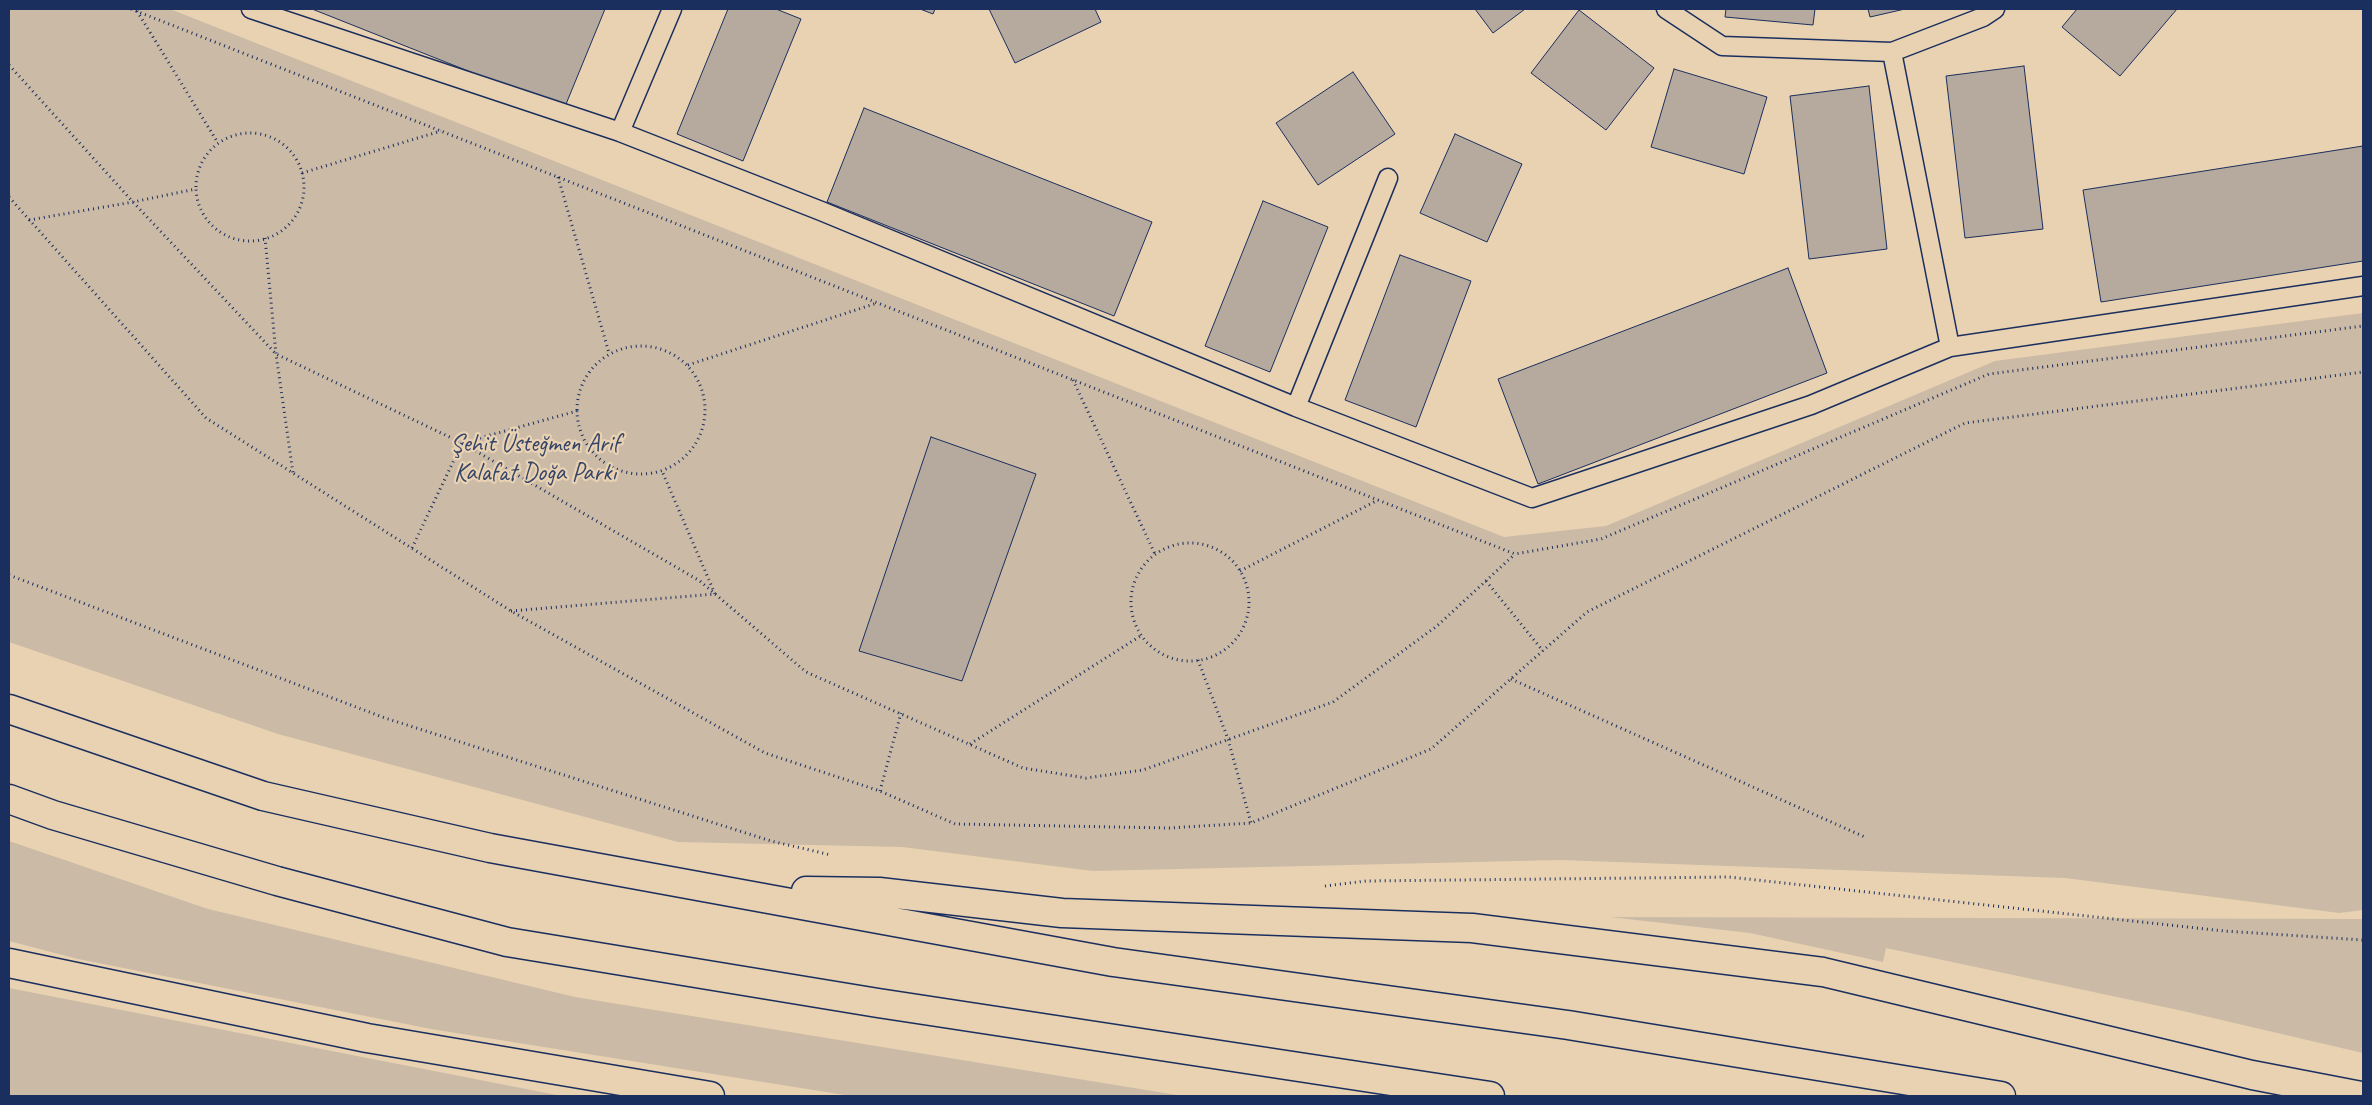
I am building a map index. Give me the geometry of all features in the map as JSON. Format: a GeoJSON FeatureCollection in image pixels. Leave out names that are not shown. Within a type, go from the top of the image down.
{"type":"FeatureCollection","features":[{"type":"Feature","properties":{"kind":"main road"},"geometry":{"type":"LineString","coordinates":[[9,709],[263,796],[490,848],[731,890],[1113,962],[1568,1024],[2001,1096]]}},
{"type":"Feature","properties":{"kind":"main road"},"geometry":{"type":"LineString","coordinates":[[9,799],[53,815],[277,881],[507,942],[878,1003],[1490,1096]]}},
{"type":"Feature","properties":{"kind":"main road"},"geometry":{"type":"LineString","coordinates":[[731,890],[878,892],[1062,913],[1472,928],[1823,972],[2252,1076],[2361,1096]]}},
{"type":"Feature","properties":{"kind":"main road"},"geometry":{"type":"LineString","coordinates":[[9,963],[367,1038],[710,1096]]}},
{"type":"Feature","properties":{"kind":"lane"},"geometry":{"type":"LineString","coordinates":[[251,9],[620,132],[821,211],[1296,407],[1532,498],[1812,405],[1950,347],[2363,286]]}},
{"type":"Feature","properties":{"kind":"lane"},"geometry":{"type":"LineString","coordinates":[[620,132],[672,9]]}},
{"type":"Feature","properties":{"kind":"lane"},"geometry":{"type":"LineString","coordinates":[[1666,9],[1722,46],[1892,52],[1983,17],[1995,9]]}},
{"type":"Feature","properties":{"kind":"lane"},"geometry":{"type":"LineString","coordinates":[[1892,52],[1950,347]]}},
{"type":"Feature","properties":{"kind":"lane"},"geometry":{"type":"LineString","coordinates":[[1296,407],[1388,178]]}},
{"type":"Feature","properties":{"kind":"path"},"geometry":{"type":"LineString","coordinates":[[131,9],[1515,554],[1602,539],[1989,374],[2363,326]]}},
{"type":"Feature","properties":{"kind":"path"},"geometry":{"type":"LineString","coordinates":[[137,11],[218,143]]}},
{"type":"Feature","properties":{"kind":"path"},"geometry":{"type":"LineString","coordinates":[[9,65],[133,202],[276,354],[462,443],[700,581],[806,672],[1023,768],[1086,778],[1143,770],[1333,702],[1437,626],[1515,554]]}},
{"type":"Feature","properties":{"kind":"path"},"geometry":{"type":"LineString","coordinates":[[302,173],[441,131]]}},
{"type":"Feature","properties":{"kind":"path"},"geometry":{"type":"LineString","coordinates":[[250,132],[268,136],[283,144],[295,156],[302,173],[304,191],[300,209],[289,224],[274,235],[257,241],[238,240],[221,233],[208,221],[199,206],[196,189],[198,171],[206,156],[218,143],[234,135],[250,132]]}},
{"type":"Feature","properties":{"kind":"path"},"geometry":{"type":"LineString","coordinates":[[558,177],[609,353]]}},
{"type":"Feature","properties":{"kind":"path"},"geometry":{"type":"LineString","coordinates":[[29,220],[196,189]]}},
{"type":"Feature","properties":{"kind":"path"},"geometry":{"type":"LineString","coordinates":[[9,197],[206,418],[511,611],[765,753],[880,791],[955,824],[1169,828],[1251,823],[1431,749],[1587,612],[1965,423],[2363,372]]}},
{"type":"Feature","properties":{"kind":"path"},"geometry":{"type":"LineString","coordinates":[[265,238],[276,354],[293,473]]}},
{"type":"Feature","properties":{"kind":"path"},"geometry":{"type":"LineString","coordinates":[[688,365],[878,303]]}},
{"type":"Feature","properties":{"kind":"path"},"geometry":{"type":"LineString","coordinates":[[630,346],[651,346],[671,352],[688,365],[700,383],[706,404],[704,425],[696,445],[681,461],[662,471],[642,475],[621,472],[601,462],[587,446],[578,426],[576,406],[581,385],[593,367],[609,353],[630,346]]}},
{"type":"Feature","properties":{"kind":"path"},"geometry":{"type":"LineString","coordinates":[[1073,380],[1155,554]]}},
{"type":"Feature","properties":{"kind":"path"},"geometry":{"type":"LineString","coordinates":[[412,548],[462,443],[577,412]]}},
{"type":"Feature","properties":{"kind":"path"},"geometry":{"type":"LineString","coordinates":[[662,471],[715,594]]}},
{"type":"Feature","properties":{"kind":"path"},"geometry":{"type":"LineString","coordinates":[[1240,571],[1378,500]]}},
{"type":"Feature","properties":{"kind":"path"},"geometry":{"type":"LineString","coordinates":[[1191,542],[1211,546],[1227,556],[1240,571],[1248,588],[1249,608],[1243,627],[1232,643],[1217,654],[1198,660],[1178,660],[1161,653],[1146,641],[1135,624],[1131,605],[1133,586],[1141,568],[1155,554],[1172,546],[1191,542]]}},
{"type":"Feature","properties":{"kind":"path"},"geometry":{"type":"LineString","coordinates":[[9,575],[385,718],[771,841],[839,857]]}},
{"type":"Feature","properties":{"kind":"path"},"geometry":{"type":"LineString","coordinates":[[1486,581],[1543,651]]}},
{"type":"Feature","properties":{"kind":"path"},"geometry":{"type":"LineString","coordinates":[[511,611],[715,594]]}},
{"type":"Feature","properties":{"kind":"path"},"geometry":{"type":"LineString","coordinates":[[970,744],[1142,634]]}},
{"type":"Feature","properties":{"kind":"path"},"geometry":{"type":"LineString","coordinates":[[1198,660],[1228,739],[1251,823]]}},
{"type":"Feature","properties":{"kind":"path"},"geometry":{"type":"LineString","coordinates":[[1511,679],[1867,838]]}},
{"type":"Feature","properties":{"kind":"path"},"geometry":{"type":"LineString","coordinates":[[880,791],[901,714]]}},
{"type":"Feature","properties":{"kind":"path"},"geometry":{"type":"LineString","coordinates":[[1319,887],[1366,881],[1729,877],[2224,931],[2363,940]]}},
{"type":"Feature","properties":{"kind":"green space","name":"Şehit Üsteğmen Arif Kalafat Doğa Parkı"},"geometry":{"type":"Polygon","coordinates":[[[9,9],[170,9],[1504,537],[1606,526],[1995,361],[2363,313],[2363,910],[2339,913],[2065,878],[1560,860],[1093,871],[902,847],[678,842],[278,734],[9,642],[9,9]]]}},
{"type":"Feature","properties":{"kind":"green space"},"geometry":{"type":"Polygon","coordinates":[[[9,841],[208,909],[575,997],[1183,1096],[851,1096],[431,1029],[78,959],[9,941],[9,841]]]}},
{"type":"Feature","properties":{"kind":"green space"},"geometry":{"type":"Polygon","coordinates":[[[1610,917],[2363,919],[2363,1053],[2183,1011],[1886,948],[1883,962],[1750,933],[1610,917]]]}},
{"type":"Feature","properties":{"kind":"green space"},"geometry":{"type":"Polygon","coordinates":[[[9,988],[562,1096],[9,1096],[9,988]]]}},
{"type":"Feature","properties":{"kind":"building"},"geometry":{"type":"Polygon","coordinates":[[[312,9],[605,9],[564,109],[312,9]]]}},
{"type":"Feature","properties":{"kind":"building"},"geometry":{"type":"Polygon","coordinates":[[[728,9],[776,9],[801,19],[743,161],[677,134],[728,9]]]}},
{"type":"Feature","properties":{"kind":"building"},"geometry":{"type":"Polygon","coordinates":[[[920,9],[935,9],[933,14],[920,9]]]}},
{"type":"Feature","properties":{"kind":"building"},"geometry":{"type":"Polygon","coordinates":[[[989,9],[1095,9],[1101,22],[1015,63],[989,9]]]}},
{"type":"Feature","properties":{"kind":"building"},"geometry":{"type":"Polygon","coordinates":[[[1475,9],[1525,9],[1493,33],[1475,9]]]}},
{"type":"Feature","properties":{"kind":"building"},"geometry":{"type":"Polygon","coordinates":[[[1726,9],[1815,9],[1813,25],[1725,17],[1726,9]]]}},
{"type":"Feature","properties":{"kind":"building"},"geometry":{"type":"Polygon","coordinates":[[[1868,9],[1905,9],[1870,17],[1868,9]]]}},
{"type":"Feature","properties":{"kind":"building"},"geometry":{"type":"Polygon","coordinates":[[[2077,9],[2177,9],[2120,76],[2062,27],[2077,9]]]}},
{"type":"Feature","properties":{"kind":"building"},"geometry":{"type":"Polygon","coordinates":[[[1579,10],[1654,68],[1606,130],[1531,73],[1579,10]]]}},
{"type":"Feature","properties":{"kind":"building"},"geometry":{"type":"Polygon","coordinates":[[[2024,66],[2043,229],[1965,238],[1946,76],[2024,66]]]}},
{"type":"Feature","properties":{"kind":"building"},"geometry":{"type":"Polygon","coordinates":[[[1674,69],[1767,97],[1744,174],[1651,147],[1674,69]]]}},
{"type":"Feature","properties":{"kind":"building"},"geometry":{"type":"Polygon","coordinates":[[[1353,72],[1395,134],[1318,185],[1276,123],[1353,72]]]}},
{"type":"Feature","properties":{"kind":"building"},"geometry":{"type":"Polygon","coordinates":[[[1869,86],[1887,249],[1809,259],[1790,96],[1869,86]]]}},
{"type":"Feature","properties":{"kind":"building"},"geometry":{"type":"Polygon","coordinates":[[[864,108],[1152,222],[1114,316],[827,202],[864,108]]]}},
{"type":"Feature","properties":{"kind":"building"},"geometry":{"type":"Polygon","coordinates":[[[1455,134],[1522,164],[1487,242],[1420,213],[1455,134]]]}},
{"type":"Feature","properties":{"kind":"building"},"geometry":{"type":"Polygon","coordinates":[[[2363,146],[2363,261],[2101,302],[2083,190],[2363,146]]]}},
{"type":"Feature","properties":{"kind":"building"},"geometry":{"type":"Polygon","coordinates":[[[1263,201],[1328,227],[1270,372],[1205,346],[1263,201]]]}},
{"type":"Feature","properties":{"kind":"building"},"geometry":{"type":"Polygon","coordinates":[[[1400,255],[1471,281],[1416,427],[1345,400],[1400,255]]]}},
{"type":"Feature","properties":{"kind":"building"},"geometry":{"type":"Polygon","coordinates":[[[1788,268],[1827,373],[1538,484],[1498,379],[1788,268]]]}},
{"type":"Feature","properties":{"kind":"building"},"geometry":{"type":"Polygon","coordinates":[[[931,437],[1036,474],[962,681],[859,651],[931,437]]]}}]}
